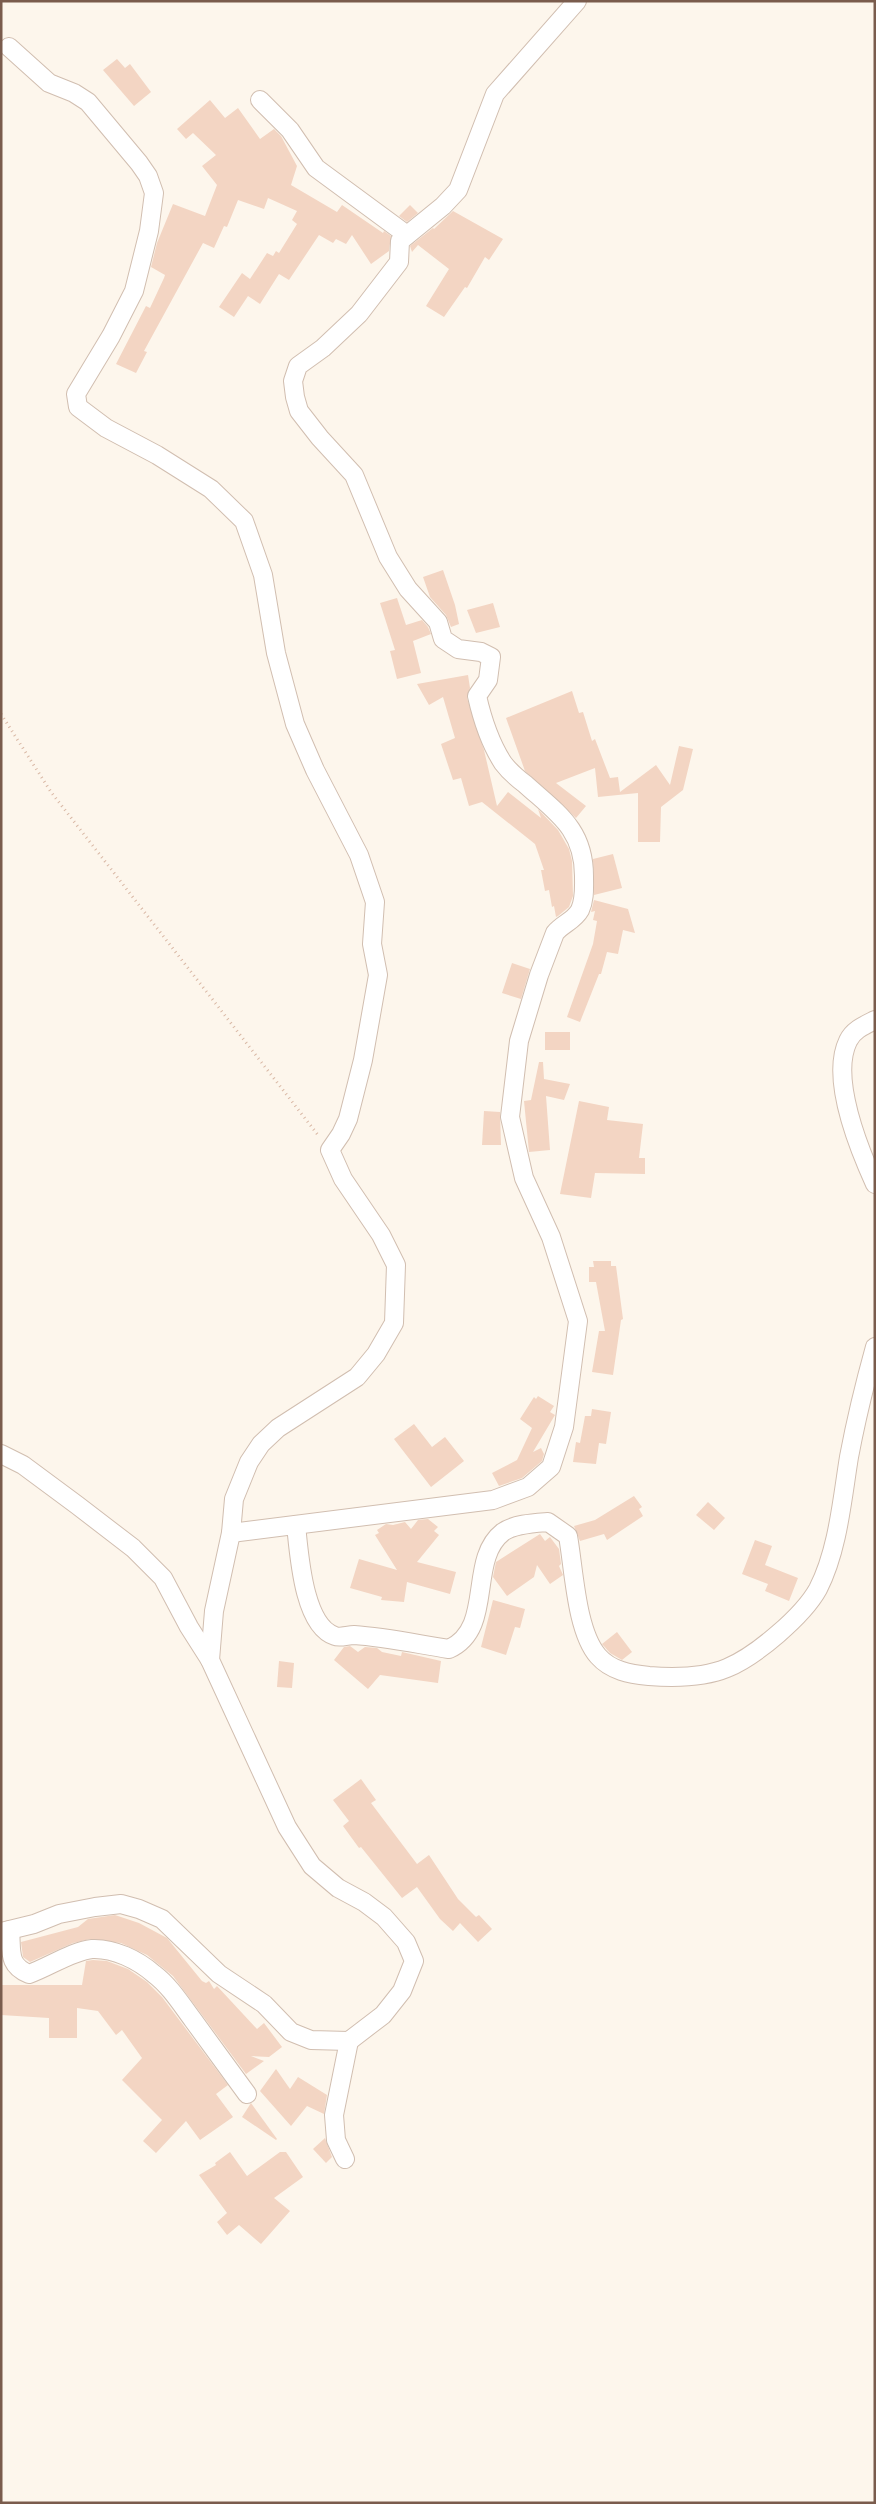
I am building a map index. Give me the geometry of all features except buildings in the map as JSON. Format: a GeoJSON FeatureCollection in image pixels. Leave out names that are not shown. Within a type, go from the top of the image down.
{"type":"FeatureCollection","features":[{"type":"Feature","properties":{"kind":"street"},"geometry":{"type":"LineString","coordinates":[[231,1533],[493,1500],[528,1487],[551,1467],[564,1427],[578,1321],[551,1237],[524,1178],[510,1117],[519,1041],[539,975],[555,933],[560,927],[573,919],[580,910],[584,895],[584,867],[576,835],[562,818],[508,769],[495,748],[483,720],[477,696],[488,680],[491,657],[481,652],[458,649],[443,639],[438,622],[408,589],[388,557],[354,476],[320,438],[300,411],[294,397],[293,381],[298,366],[323,348],[359,314],[399,262],[400,241],[443,206],[458,190],[495,94],[577,1]]}},
{"type":"Feature","properties":{"kind":"street"},"geometry":{"type":"LineString","coordinates":[[9,47],[49,83],[74,93],[88,102],[139,163],[148,176],[154,192],[149,231],[134,290],[111,336],[76,394],[78,407],[106,428],[157,455],[211,489],[244,521],[264,575],[276,653],[295,724],[315,770],[360,855],[375,902],[372,944],[378,975],[363,1060],[348,1119],[330,1150],[344,1179],[381,1235],[396,1265],[394,1323],[376,1354],[357,1377],[278,1428],[261,1444],[249,1462],[234,1499],[231,1533],[214,1611],[210,1660]]}},
{"type":"Feature","properties":{"kind":"street"},"geometry":{"type":"LineString","coordinates":[[260,100],[290,130],[316,168],[407,235]]}},
{"type":"Feature","properties":{"kind":"street"},"geometry":{"type":"LineString","coordinates":[[875,1020],[861,1026],[848,1040],[842,1064],[848,1110],[875,1184]]}},
{"type":"Feature","properties":{"kind":"street"},"geometry":{"type":"LineString","coordinates":[[296,1525],[300,1571],[311,1609],[326,1630],[336,1636],[352,1635],[448,1649],[460,1644],[475,1617],[483,1587],[484,1562],[492,1547],[504,1532],[529,1524],[548,1522],[568,1536],[575,1592],[589,1640],[597,1655],[611,1668],[642,1675],[684,1677],[728,1668],[786,1627],[802,1612],[818,1589],[828,1563],[838,1523],[857,1414],[875,1347]]}},
{"type":"Feature","properties":{"kind":"street"},"geometry":{"type":"LineString","coordinates":[[1,1454],[24,1465],[98,1521],[133,1548],[163,1578],[188,1627],[210,1660],[287,1827],[312,1866],[338,1888],[364,1902],[384,1918],[406,1942],[414,1961],[402,1991],[383,2015],[349,2041],[311,2040],[291,2032],[264,2004],[219,1974],[162,1919],[139,1909],[121,1904],[95,1907],[59,1914],[34,1924],[6,1931],[12,1961],[16,1969],[28,1974],[49,1967],[69,1955],[91,1949],[111,1951],[132,1959],[154,1974],[172,1991],[248,2094]]}},
{"type":"Feature","properties":{"kind":"street"},"geometry":{"type":"LineString","coordinates":[[345,2159],[336,2140],[334,2115],[349,2041]]}},
{"type":"Feature","properties":{"kind":"path"},"geometry":{"type":"LineString","coordinates":[[1,714],[51,792],[330,1150]]}}]}
